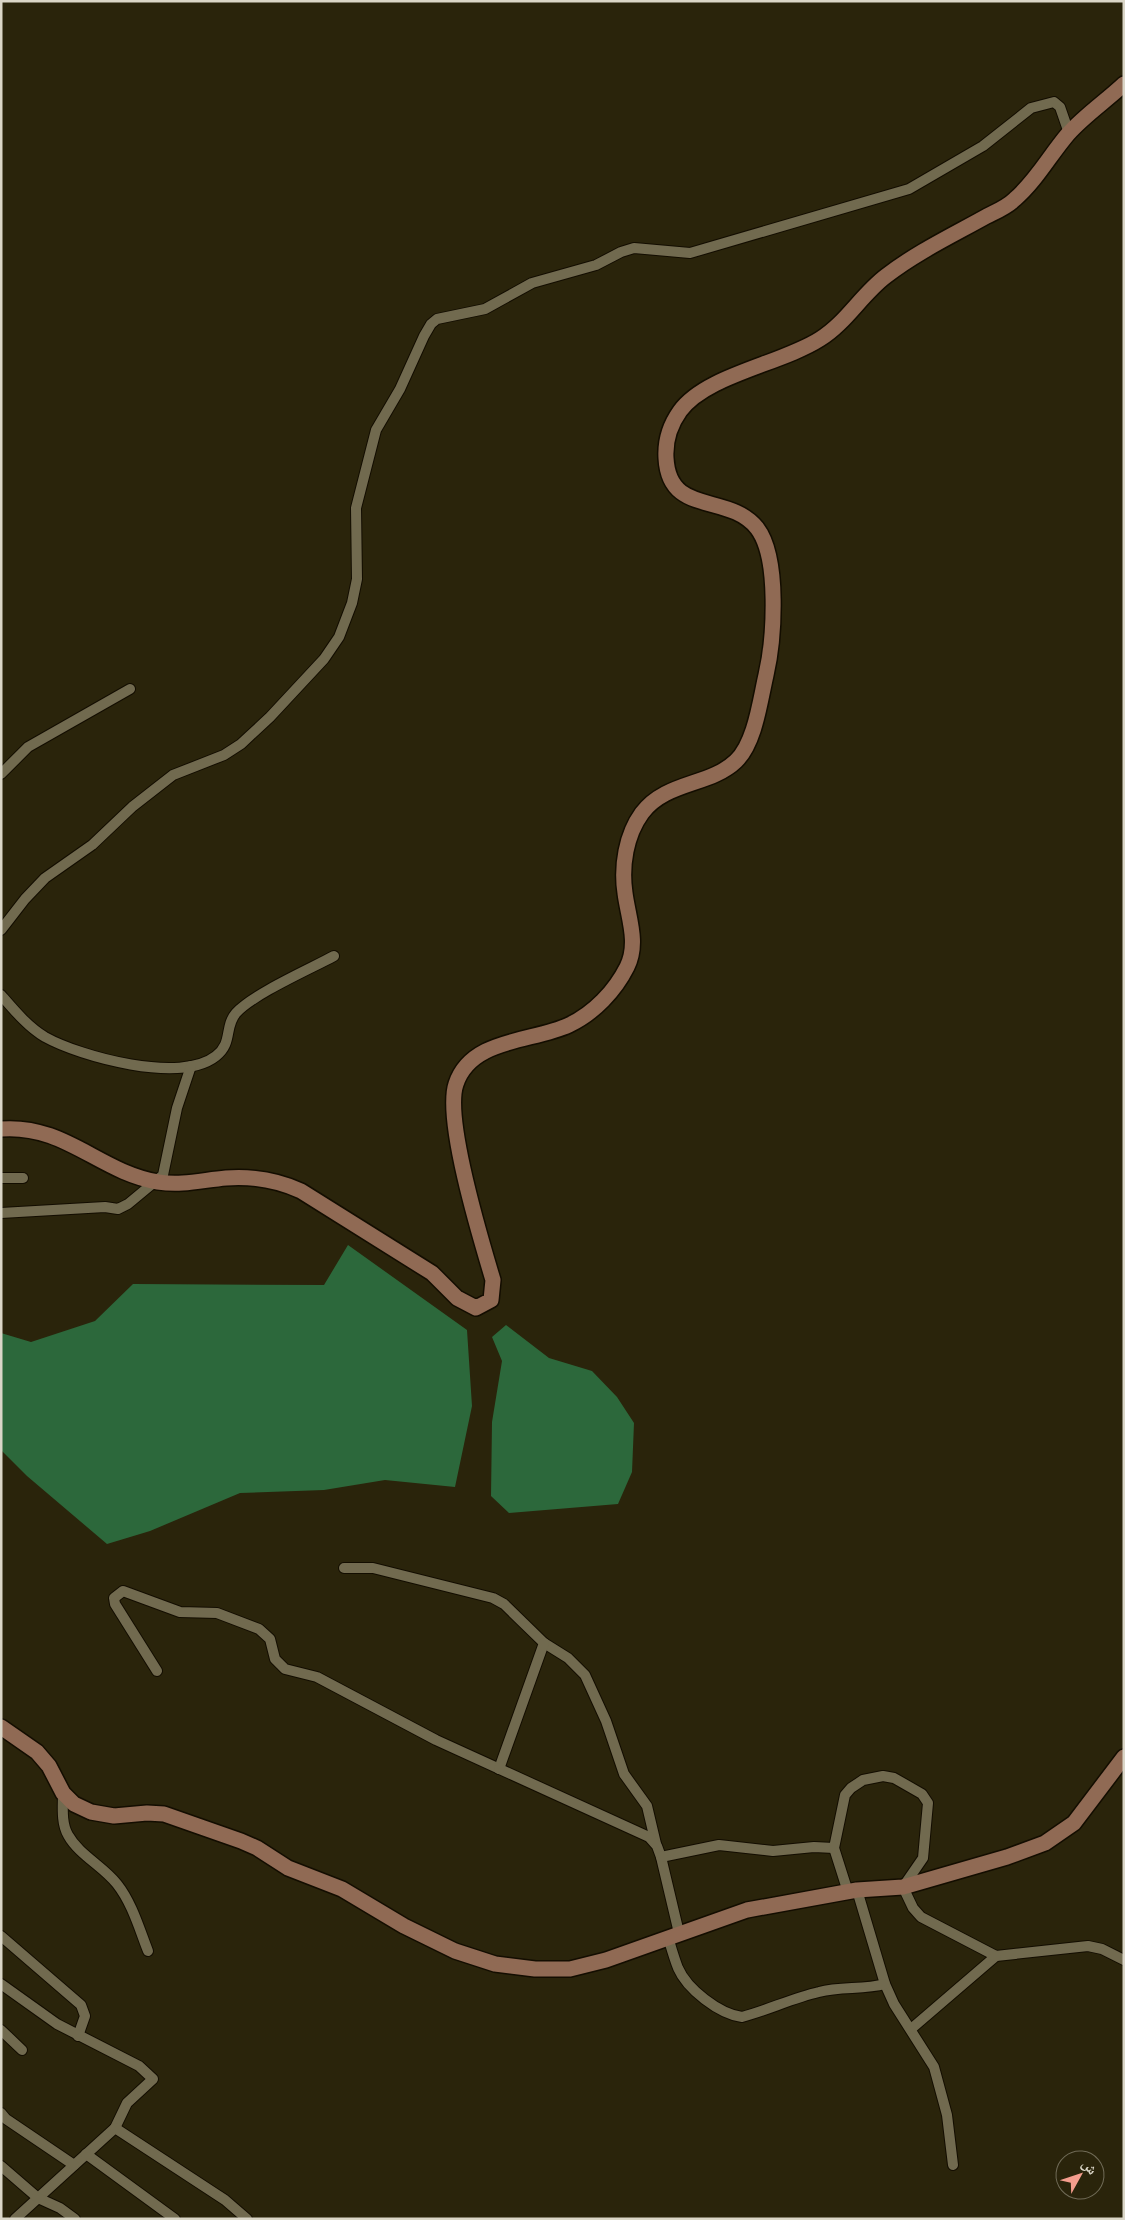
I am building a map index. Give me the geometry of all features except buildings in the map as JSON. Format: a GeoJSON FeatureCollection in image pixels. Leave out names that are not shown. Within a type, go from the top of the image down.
{"type":"FeatureCollection","features":[{"type":"Feature","properties":{"kind":"main road"},"geometry":{"type":"LineString","coordinates":[[1,1129],[21,1128],[55,1136],[126,1173],[157,1182],[175,1184],[241,1178],[267,1179],[283,1183],[301,1191],[432,1272],[467,1305],[476,1308],[491,1300],[493,1280],[455,1130],[455,1085],[468,1063],[479,1054],[495,1047],[551,1032],[581,1019],[607,996],[618,982],[632,956],[633,940],[624,888],[624,869],[629,840],[636,823],[648,806],[666,793],[715,774],[737,760],[756,723],[768,667],[774,614],[770,565],[763,537],[746,517],[718,505],[692,500],[679,491],[670,481],[665,452],[667,435],[674,421],[683,407],[709,387],[784,358],[822,338],[844,319],[883,278],[917,255],[1006,206],[1025,189],[1069,133],[1124,84]]}},
{"type":"Feature","properties":{"kind":"main road"},"geometry":{"type":"LineString","coordinates":[[1,1727],[37,1752],[49,1766],[63,1793],[74,1804],[92,1812],[114,1816],[147,1813],[164,1814],[241,1841],[257,1848],[288,1868],[342,1889],[404,1926],[454,1951],[495,1964],[535,1969],[570,1969],[606,1960],[747,1910],[852,1891],[903,1887],[1007,1857],[1045,1843],[1074,1823],[1124,1757]]}},
{"type":"Feature","properties":{"kind":"street"},"geometry":{"type":"LineString","coordinates":[[1,930],[25,899],[45,878],[92,845],[132,807],[173,775],[224,755],[241,744],[270,717],[324,660],[339,637],[352,603],[357,579],[356,508],[376,430],[400,389],[424,336],[437,319],[485,309],[532,283],[596,266],[621,252],[634,248],[690,253],[910,189],[983,146],[1031,108],[1046,103],[1054,102],[1060,107],[1069,133]]}},
{"type":"Feature","properties":{"kind":"street"},"geometry":{"type":"LineString","coordinates":[[1,774],[28,747],[130,689]]}},
{"type":"Feature","properties":{"kind":"street"},"geometry":{"type":"LineString","coordinates":[[1,995],[25,1021],[44,1036],[89,1056],[138,1066],[191,1066],[207,1062],[217,1056],[227,1044],[230,1021],[238,1011],[267,992],[334,956]]}},
{"type":"Feature","properties":{"kind":"street"},"geometry":{"type":"LineString","coordinates":[[1,1213],[104,1207],[118,1209],[128,1204],[157,1182],[165,1170],[177,1108],[191,1066]]}},
{"type":"Feature","properties":{"kind":"street"},"geometry":{"type":"LineString","coordinates":[[1,1178],[23,1178]]}},
{"type":"Feature","properties":{"kind":"street"},"geometry":{"type":"LineString","coordinates":[[344,1568],[373,1568],[493,1598],[504,1604],[544,1644],[568,1658],[585,1674],[606,1721],[624,1774],[647,1806],[657,1846],[662,1857],[678,1968],[683,1976],[717,2010],[731,2016],[742,2017],[820,1992],[848,1988],[860,1989],[885,1984]]}},
{"type":"Feature","properties":{"kind":"street"},"geometry":{"type":"LineString","coordinates":[[157,1671],[115,1604],[114,1598],[123,1591],[180,1612],[217,1613],[259,1629],[270,1640],[275,1659],[285,1669],[317,1677],[436,1740],[649,1837],[657,1846]]}},
{"type":"Feature","properties":{"kind":"street"},"geometry":{"type":"LineString","coordinates":[[499,1769],[544,1644]]}},
{"type":"Feature","properties":{"kind":"street"},"geometry":{"type":"LineString","coordinates":[[953,2165],[947,2115],[934,2067],[894,2004],[834,1848],[845,1795],[851,1788],[863,1780],[883,1776],[894,1778],[922,1794],[928,1803],[924,1858],[903,1887],[913,1908],[921,1917],[996,1956],[1088,1946],[1102,1949],[1124,1960]]}},
{"type":"Feature","properties":{"kind":"street"},"geometry":{"type":"LineString","coordinates":[[63,1793],[63,1818],[67,1834],[121,1890],[148,1950]]}},
{"type":"Feature","properties":{"kind":"street"},"geometry":{"type":"LineString","coordinates":[[662,1857],[719,1845],[773,1851],[814,1847],[834,1848]]}},
{"type":"Feature","properties":{"kind":"street"},"geometry":{"type":"LineString","coordinates":[[1,1936],[81,2005],[85,2016],[78,2036]]}},
{"type":"Feature","properties":{"kind":"street"},"geometry":{"type":"LineString","coordinates":[[911,2029],[996,1956]]}},
{"type":"Feature","properties":{"kind":"street"},"geometry":{"type":"LineString","coordinates":[[1,1984],[56,2024],[139,2066],[153,2079],[127,2103],[115,2128],[15,2219]]}},
{"type":"Feature","properties":{"kind":"street"},"geometry":{"type":"LineString","coordinates":[[1,2030],[22,2050]]}},
{"type":"Feature","properties":{"kind":"street"},"geometry":{"type":"LineString","coordinates":[[1,2113],[6,2119],[74,2165]]}},
{"type":"Feature","properties":{"kind":"street"},"geometry":{"type":"LineString","coordinates":[[115,2128],[225,2200],[247,2219]]}},
{"type":"Feature","properties":{"kind":"street"},"geometry":{"type":"LineString","coordinates":[[86,2154],[175,2219]]}},
{"type":"Feature","properties":{"kind":"street"},"geometry":{"type":"LineString","coordinates":[[1,2166],[38,2198],[60,2208],[75,2219]]}},
{"type":"Feature","properties":{"kind":"green space"},"geometry":{"type":"Polygon","coordinates":[[[348,1245],[467,1330],[472,1406],[455,1487],[385,1480],[324,1490],[240,1493],[150,1531],[107,1544],[27,1476],[1,1450],[1,1333],[31,1342],[95,1321],[133,1284],[324,1285],[348,1245]]]}},
{"type":"Feature","properties":{"kind":"green space"},"geometry":{"type":"Polygon","coordinates":[[[506,1325],[549,1358],[592,1371],[617,1397],[634,1423],[632,1472],[618,1504],[509,1513],[491,1496],[492,1422],[502,1361],[492,1337],[506,1325]]]}}]}
